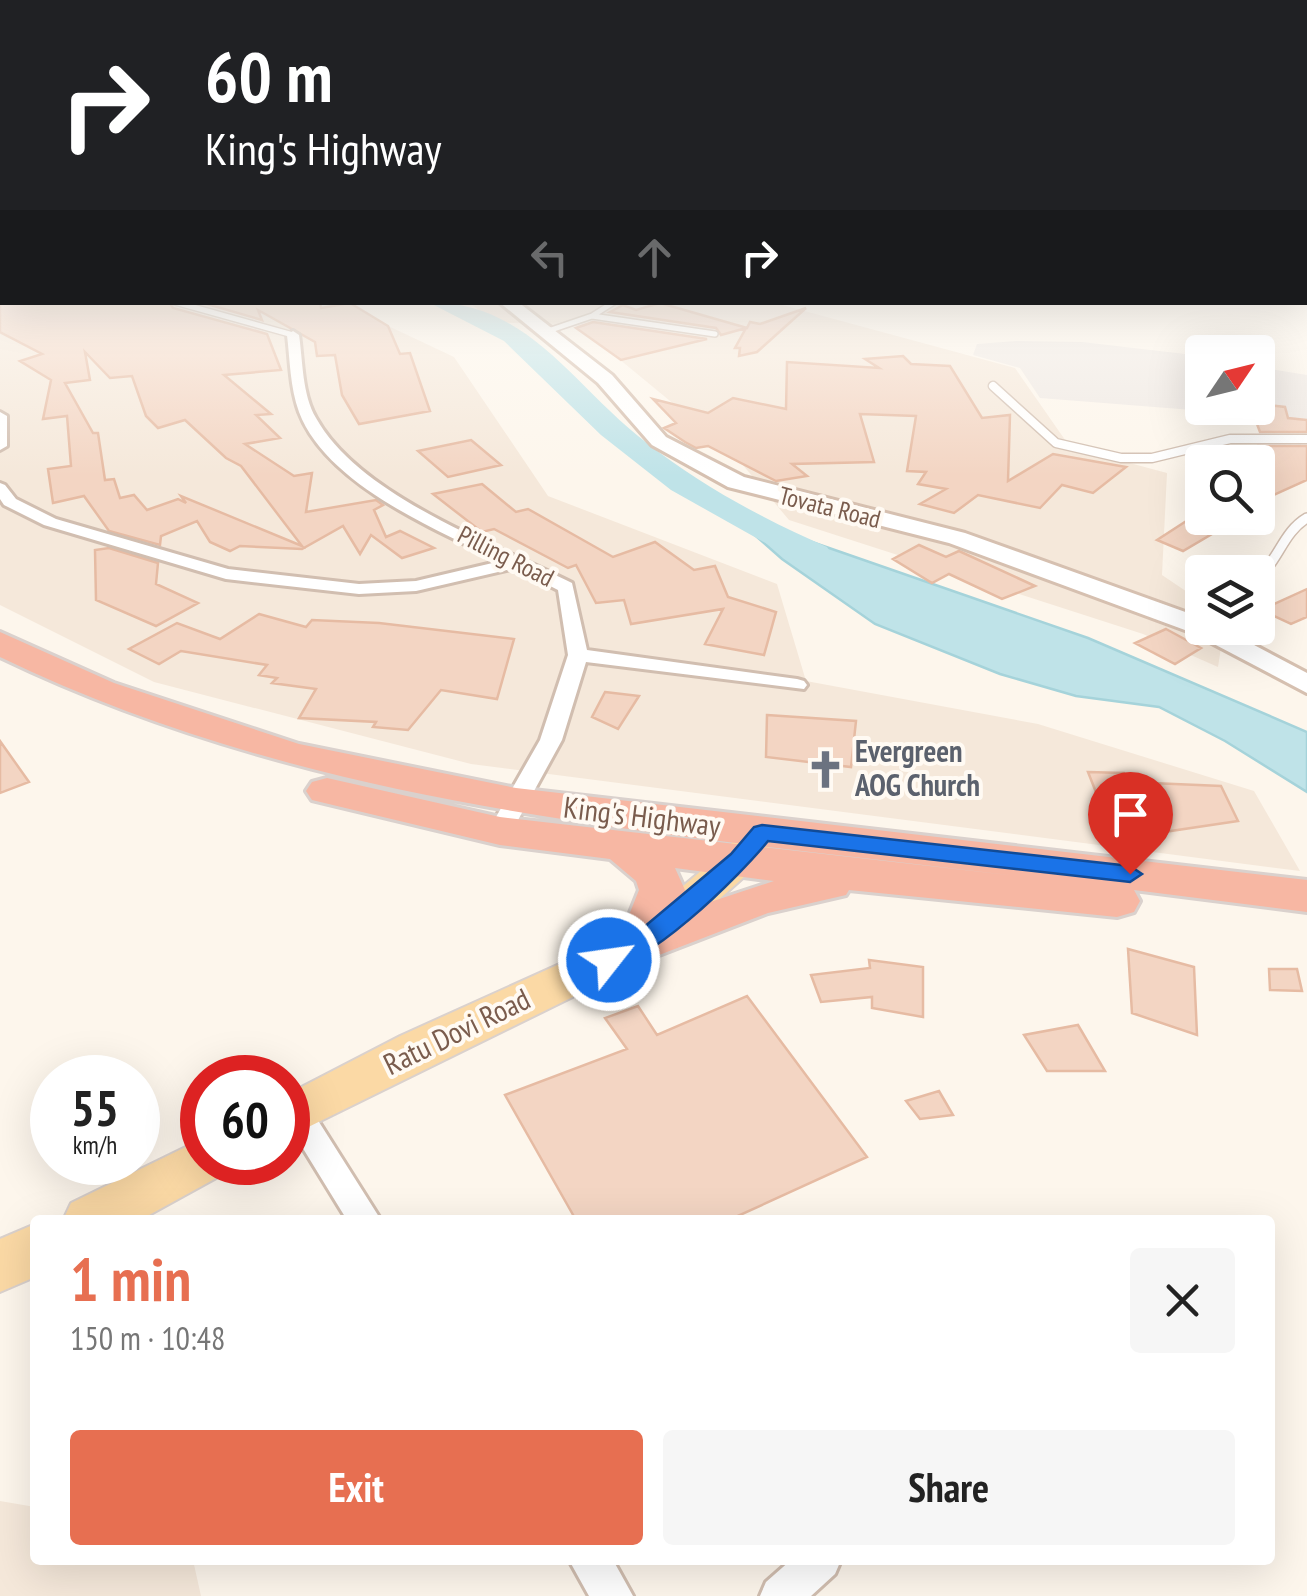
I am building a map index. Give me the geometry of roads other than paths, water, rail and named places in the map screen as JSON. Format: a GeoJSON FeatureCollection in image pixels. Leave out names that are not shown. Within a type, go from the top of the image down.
{"type":"FeatureCollection","features":[{"type":"Feature","properties":{"kind":"highway","name":"King's Highway"},"geometry":{"type":"LineString","coordinates":[[0,644],[101,691],[234,737],[622,846],[751,846],[880,879],[1307,920]]}},
{"type":"Feature","properties":{"kind":"highway","name":"King's Highway"},"geometry":{"type":"LineString","coordinates":[[0,673],[70,709],[262,776],[508,816],[751,846],[1307,896]]}},
{"type":"Feature","properties":{"kind":"highway"},"geometry":{"type":"LineString","coordinates":[[622,846],[656,874],[662,890],[640,945]]}},
{"type":"Feature","properties":{"kind":"highway"},"geometry":{"type":"LineString","coordinates":[[640,945],[757,900],[798,889],[880,879]]}},
{"type":"Feature","properties":{"kind":"main road","name":"Ratu Dovi Road"},"geometry":{"type":"LineString","coordinates":[[310,1105],[417,1048],[640,945],[751,846]]}},
{"type":"Feature","properties":{"kind":"main road"},"geometry":{"type":"LineString","coordinates":[[99,1215],[180,1173]]}},
{"type":"Feature","properties":{"kind":"main road"},"geometry":{"type":"LineString","coordinates":[[0,1268],[30,1252]]}},
{"type":"Feature","properties":{"kind":"street","name":"Tovata Road"},"geometry":{"type":"LineString","coordinates":[[542,326],[605,379],[659,441],[736,482],[957,538],[1185,617]]}},
{"type":"Feature","properties":{"kind":"street","name":"Pilling Road"},"geometry":{"type":"LineString","coordinates":[[293,335],[306,415],[326,447],[380,489],[566,587],[578,655],[550,740],[508,816]]}},
{"type":"Feature","properties":{"kind":"street"},"geometry":{"type":"LineString","coordinates":[[0,416],[0,446]]}},
{"type":"Feature","properties":{"kind":"street"},"geometry":{"type":"LineString","coordinates":[[0,488],[10,502],[50,522],[226,574],[359,588],[416,586],[520,562]]}},
{"type":"Feature","properties":{"kind":"street","name":"Tovata Road"},"geometry":{"type":"LineString","coordinates":[[1243,645],[1307,684]]}},
{"type":"Feature","properties":{"kind":"street"},"geometry":{"type":"LineString","coordinates":[[578,655],[797,685]]}},
{"type":"Feature","properties":{"kind":"street"},"geometry":{"type":"LineString","coordinates":[[310,1141],[362,1215]]}},
{"type":"Feature","properties":{"kind":"street"},"geometry":{"type":"LineString","coordinates":[[592,1565],[613,1596]]}},
{"type":"Feature","properties":{"kind":"street"},"geometry":{"type":"LineString","coordinates":[[780,1596],[815,1565]]}},
{"type":"Feature","properties":{"kind":"lane"},"geometry":{"type":"LineString","coordinates":[[263,326],[293,335]]}},
{"type":"Feature","properties":{"kind":"lane"},"geometry":{"type":"LineString","coordinates":[[548,331],[561,326]]}},
{"type":"Feature","properties":{"kind":"lane"},"geometry":{"type":"LineString","coordinates":[[664,326],[715,334]]}},
{"type":"Feature","properties":{"kind":"lane"},"geometry":{"type":"LineString","coordinates":[[994,386],[1056,443],[1121,458],[1152,458],[1230,439],[1307,439]]}},
{"type":"Feature","properties":{"kind":"lane"},"geometry":{"type":"LineString","coordinates":[[1275,562],[1289,528],[1307,518]]}},
{"type":"Feature","properties":{"kind":"water"},"geometry":{"type":"Polygon","coordinates":[[[741,523],[809,541],[1088,638],[1307,732],[1307,792],[1225,741],[1159,707],[1076,696],[1000,674],[875,624],[782,559],[741,523]]]}},
{"type":"Feature","properties":{"kind":"waterway"},"geometry":{"type":"LineString","coordinates":[[499,326],[543,361],[611,429],[682,483],[733,515],[814,555]]}},
{"type":"Feature","properties":{"kind":"place","name":"Evergreen AOG Church"},"geometry":{"type":"Point","coordinates":[825,769]}}]}
